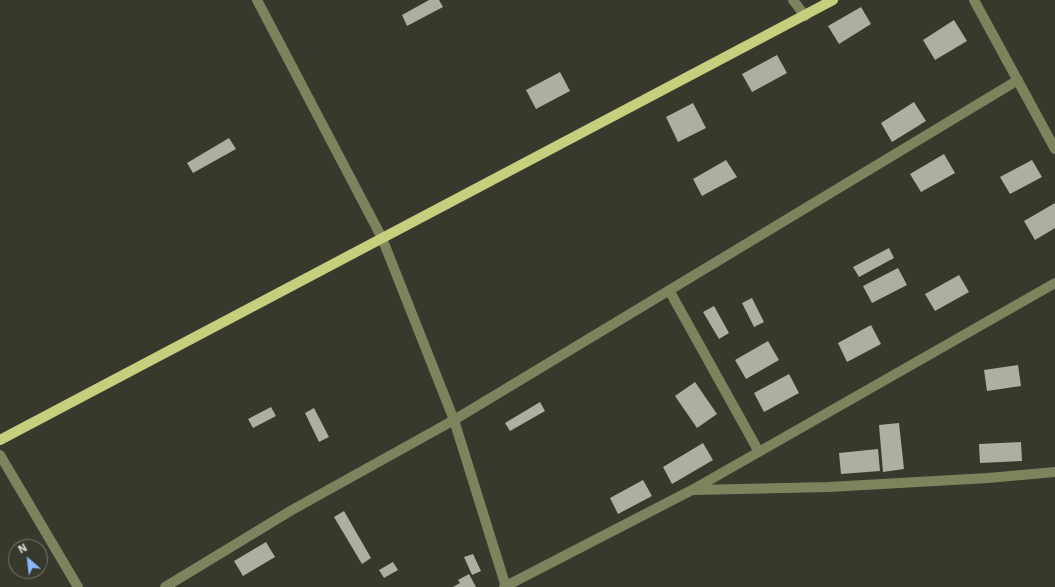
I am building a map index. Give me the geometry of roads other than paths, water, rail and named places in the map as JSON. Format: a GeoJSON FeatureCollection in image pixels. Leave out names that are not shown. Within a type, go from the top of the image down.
{"type":"FeatureCollection","features":[{"type":"Feature","properties":{"kind":"main road"},"geometry":{"type":"LineString","coordinates":[[0,440],[833,0]]}},
{"type":"Feature","properties":{"kind":"street"},"geometry":{"type":"LineString","coordinates":[[257,0],[382,238],[454,420],[506,587],[692,490],[1055,283]]}},
{"type":"Feature","properties":{"kind":"street"},"geometry":{"type":"LineString","coordinates":[[793,0],[805,16]]}},
{"type":"Feature","properties":{"kind":"street"},"geometry":{"type":"LineString","coordinates":[[974,0],[1055,149]]}},
{"type":"Feature","properties":{"kind":"street"},"geometry":{"type":"LineString","coordinates":[[165,587],[292,510],[454,420],[1018,80]]}},
{"type":"Feature","properties":{"kind":"street"},"geometry":{"type":"LineString","coordinates":[[669,290],[759,452]]}},
{"type":"Feature","properties":{"kind":"street"},"geometry":{"type":"LineString","coordinates":[[0,455],[78,587]]}},
{"type":"Feature","properties":{"kind":"street"},"geometry":{"type":"LineString","coordinates":[[692,490],[837,487],[988,478],[1055,472]]}}]}
